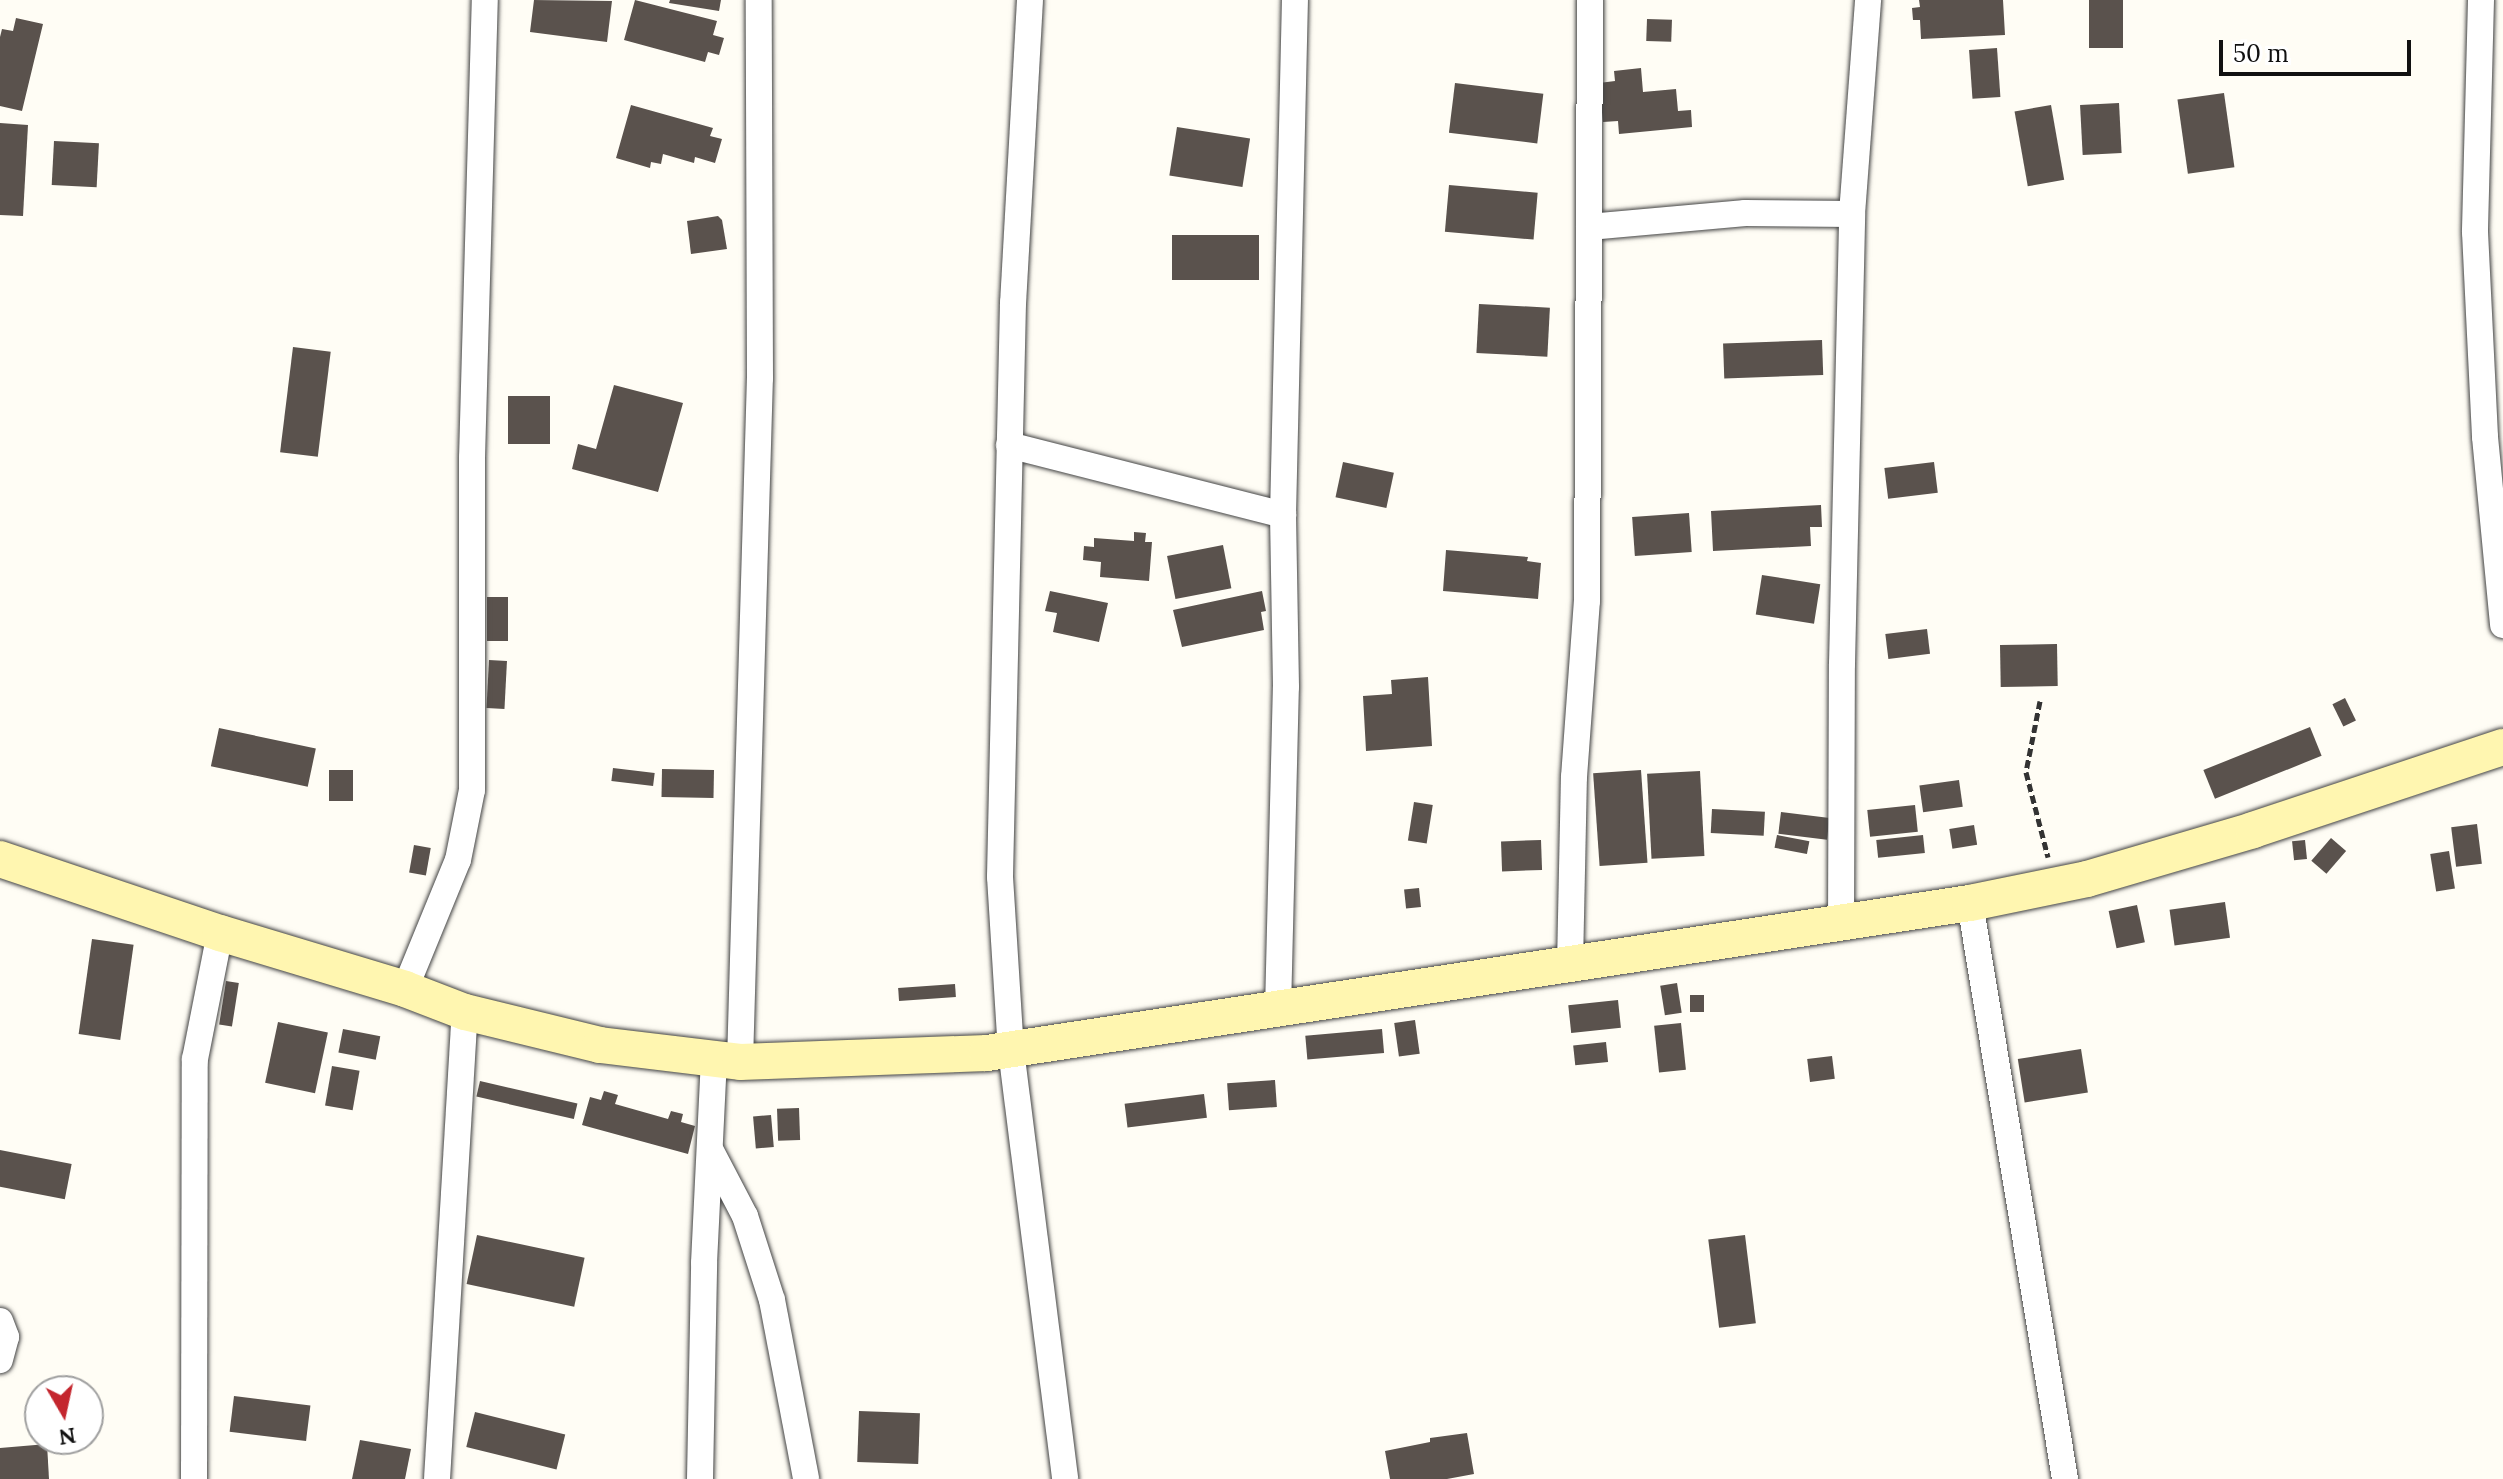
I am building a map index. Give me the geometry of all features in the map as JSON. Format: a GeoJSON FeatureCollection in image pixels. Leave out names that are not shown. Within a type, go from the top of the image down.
{"type":"FeatureCollection","features":[{"type":"Feature","properties":{"kind":"street"},"geometry":{"type":"LineString","coordinates":[[405,989],[458,860],[472,790],[472,458],[485,0]]}},
{"type":"Feature","properties":{"kind":"street"},"geometry":{"type":"LineString","coordinates":[[700,1479],[704,1263],[711,1151],[727,1060],[760,378],[759,0]]}},
{"type":"Feature","properties":{"kind":"street"},"geometry":{"type":"LineString","coordinates":[[1030,0],[1013,303],[1000,877],[1011,1050],[1065,1479]]}},
{"type":"Feature","properties":{"kind":"street"},"geometry":{"type":"LineString","coordinates":[[1278,1010],[1286,687],[1283,515],[1295,0]]}},
{"type":"Feature","properties":{"kind":"street"},"geometry":{"type":"LineString","coordinates":[[1570,965],[1574,777],[1587,601],[1590,0]]}},
{"type":"Feature","properties":{"kind":"street"},"geometry":{"type":"LineString","coordinates":[[1841,925],[1842,664],[1852,214],[1868,0]]}},
{"type":"Feature","properties":{"kind":"street"},"geometry":{"type":"LineString","coordinates":[[2481,0],[2475,232],[2485,437],[2503,625]]}},
{"type":"Feature","properties":{"kind":"street"},"geometry":{"type":"LineString","coordinates":[[1589,227],[1745,213],[1852,214]]}},
{"type":"Feature","properties":{"kind":"street"},"geometry":{"type":"LineString","coordinates":[[1009,445],[1283,515]]}},
{"type":"Feature","properties":{"kind":"street"},"geometry":{"type":"LineString","coordinates":[[0,859],[220,933],[405,989],[465,1012],[600,1045],[727,1060],[1011,1050],[1970,903],[2056,885],[2253,830],[2503,747]]}},
{"type":"Feature","properties":{"kind":"street"},"geometry":{"type":"LineString","coordinates":[[1970,903],[2065,1479]]}},
{"type":"Feature","properties":{"kind":"street"},"geometry":{"type":"LineString","coordinates":[[194,1479],[195,1059],[220,933]]}},
{"type":"Feature","properties":{"kind":"street"},"geometry":{"type":"LineString","coordinates":[[437,1479],[465,1012]]}},
{"type":"Feature","properties":{"kind":"street"},"geometry":{"type":"LineString","coordinates":[[711,1151],[745,1216],[772,1300],[806,1479]]}},
{"type":"Feature","properties":{"kind":"street"},"geometry":{"type":"LineString","coordinates":[[0,1321],[6,1337],[0,1360]]}},
{"type":"Feature","properties":{"kind":"path"},"geometry":{"type":"LineString","coordinates":[[2040,701],[2026,772],[2056,885]]}},
{"type":"Feature","properties":{"kind":"building"},"geometry":{"type":"Polygon","coordinates":[[[534,0],[612,1],[607,42],[530,32],[534,0]]]}},
{"type":"Feature","properties":{"kind":"building"},"geometry":{"type":"Polygon","coordinates":[[[635,0],[717,21],[713,35],[724,38],[719,55],[708,52],[705,62],[624,40],[635,0]]]}},
{"type":"Feature","properties":{"kind":"building"},"geometry":{"type":"Polygon","coordinates":[[[670,0],[721,0],[719,11],[669,3],[670,0]]]}},
{"type":"Feature","properties":{"kind":"building"},"geometry":{"type":"Polygon","coordinates":[[[1919,0],[2003,0],[2005,35],[1921,39],[1920,20],[1913,20],[1912,8],[1920,7],[1919,0]]]}},
{"type":"Feature","properties":{"kind":"building"},"geometry":{"type":"Polygon","coordinates":[[[2089,0],[2123,0],[2123,48],[2089,48],[2089,0]]]}},
{"type":"Feature","properties":{"kind":"building"},"geometry":{"type":"Polygon","coordinates":[[[16,18],[43,24],[22,111],[0,106],[0,37],[2,29],[13,31],[16,18]]]}},
{"type":"Feature","properties":{"kind":"building"},"geometry":{"type":"Polygon","coordinates":[[[1647,19],[1672,20],[1671,42],[1646,41],[1647,19]]]}},
{"type":"Feature","properties":{"kind":"building"},"geometry":{"type":"Polygon","coordinates":[[[1997,48],[2000,97],[1972,99],[1969,50],[1997,48]]]}},
{"type":"Feature","properties":{"kind":"building"},"geometry":{"type":"Polygon","coordinates":[[[1641,68],[1643,92],[1676,89],[1678,111],[1691,110],[1692,127],[1619,134],[1618,121],[1603,122],[1599,83],[1615,81],[1614,71],[1641,68]]]}},
{"type":"Feature","properties":{"kind":"building"},"geometry":{"type":"Polygon","coordinates":[[[1455,83],[1543,94],[1537,143],[1449,133],[1455,83]]]}},
{"type":"Feature","properties":{"kind":"building"},"geometry":{"type":"Polygon","coordinates":[[[2224,93],[2234,167],[2188,174],[2177,100],[2224,93]]]}},
{"type":"Feature","properties":{"kind":"building"},"geometry":{"type":"Polygon","coordinates":[[[2119,103],[2122,153],[2083,155],[2080,105],[2119,103]]]}},
{"type":"Feature","properties":{"kind":"building"},"geometry":{"type":"Polygon","coordinates":[[[631,105],[713,128],[710,136],[722,139],[715,163],[695,157],[694,163],[663,154],[661,164],[651,162],[650,168],[616,158],[631,105]]]}},
{"type":"Feature","properties":{"kind":"building"},"geometry":{"type":"Polygon","coordinates":[[[2051,105],[2064,180],[2028,186],[2015,111],[2051,105]]]}},
{"type":"Feature","properties":{"kind":"building"},"geometry":{"type":"Polygon","coordinates":[[[0,123],[28,125],[23,216],[0,215],[0,123]]]}},
{"type":"Feature","properties":{"kind":"building"},"geometry":{"type":"Polygon","coordinates":[[[1177,127],[1250,139],[1242,187],[1169,175],[1177,127]]]}},
{"type":"Feature","properties":{"kind":"building"},"geometry":{"type":"Polygon","coordinates":[[[54,141],[99,143],[97,187],[52,185],[54,141]]]}},
{"type":"Feature","properties":{"kind":"building"},"geometry":{"type":"Polygon","coordinates":[[[1449,185],[1538,193],[1534,240],[1445,232],[1449,185]]]}},
{"type":"Feature","properties":{"kind":"building"},"geometry":{"type":"Polygon","coordinates":[[[718,216],[722,220],[727,249],[691,254],[687,221],[718,216]]]}},
{"type":"Feature","properties":{"kind":"building"},"geometry":{"type":"Polygon","coordinates":[[[1172,235],[1259,235],[1259,280],[1172,280],[1172,235]]]}},
{"type":"Feature","properties":{"kind":"building"},"geometry":{"type":"Polygon","coordinates":[[[1479,304],[1550,308],[1547,357],[1476,353],[1479,304]]]}},
{"type":"Feature","properties":{"kind":"building"},"geometry":{"type":"Polygon","coordinates":[[[1822,340],[1823,375],[1724,378],[1723,343],[1822,340]]]}},
{"type":"Feature","properties":{"kind":"building"},"geometry":{"type":"Polygon","coordinates":[[[293,347],[331,352],[318,457],[280,452],[293,347]]]}},
{"type":"Feature","properties":{"kind":"building"},"geometry":{"type":"Polygon","coordinates":[[[614,385],[683,403],[658,492],[572,469],[578,444],[596,449],[614,385]]]}},
{"type":"Feature","properties":{"kind":"building"},"geometry":{"type":"Polygon","coordinates":[[[508,396],[550,396],[550,444],[508,444],[508,396]]]}},
{"type":"Feature","properties":{"kind":"building"},"geometry":{"type":"Polygon","coordinates":[[[1343,462],[1394,473],[1386,508],[1336,497],[1343,462]]]}},
{"type":"Feature","properties":{"kind":"building"},"geometry":{"type":"Polygon","coordinates":[[[1934,462],[1938,493],[1888,499],[1884,468],[1934,462]]]}},
{"type":"Feature","properties":{"kind":"building"},"geometry":{"type":"Polygon","coordinates":[[[1821,505],[1822,527],[1810,527],[1811,546],[1713,551],[1711,511],[1821,505]]]}},
{"type":"Feature","properties":{"kind":"building"},"geometry":{"type":"Polygon","coordinates":[[[1689,513],[1692,552],[1635,556],[1632,517],[1689,513]]]}},
{"type":"Feature","properties":{"kind":"building"},"geometry":{"type":"Polygon","coordinates":[[[1134,532],[1146,533],[1145,542],[1152,542],[1149,581],[1100,577],[1101,562],[1083,560],[1084,546],[1094,547],[1094,538],[1134,541],[1134,532]]]}},
{"type":"Feature","properties":{"kind":"building"},"geometry":{"type":"Polygon","coordinates":[[[1223,545],[1231,588],[1175,599],[1167,556],[1223,545]]]}},
{"type":"Feature","properties":{"kind":"building"},"geometry":{"type":"Polygon","coordinates":[[[1446,550],[1528,557],[1527,561],[1541,563],[1538,599],[1443,591],[1446,550]]]}},
{"type":"Feature","properties":{"kind":"building"},"geometry":{"type":"Polygon","coordinates":[[[1762,575],[1820,584],[1814,624],[1756,615],[1762,575]]]}},
{"type":"Feature","properties":{"kind":"building"},"geometry":{"type":"Polygon","coordinates":[[[1050,591],[1108,603],[1099,642],[1053,632],[1057,613],[1045,611],[1050,591]]]}},
{"type":"Feature","properties":{"kind":"building"},"geometry":{"type":"Polygon","coordinates":[[[1262,591],[1266,611],[1261,612],[1264,630],[1182,647],[1173,610],[1262,591]]]}},
{"type":"Feature","properties":{"kind":"building"},"geometry":{"type":"Polygon","coordinates":[[[487,597],[508,597],[508,641],[487,641],[487,597]]]}},
{"type":"Feature","properties":{"kind":"building"},"geometry":{"type":"Polygon","coordinates":[[[1927,629],[1930,654],[1888,659],[1885,634],[1927,629]]]}},
{"type":"Feature","properties":{"kind":"building"},"geometry":{"type":"Polygon","coordinates":[[[2057,644],[2058,686],[2001,687],[2000,645],[2057,644]]]}},
{"type":"Feature","properties":{"kind":"building"},"geometry":{"type":"Polygon","coordinates":[[[489,660],[507,661],[504,709],[486,708],[489,660]]]}},
{"type":"Feature","properties":{"kind":"building"},"geometry":{"type":"Polygon","coordinates":[[[1428,677],[1432,746],[1366,751],[1363,696],[1392,694],[1391,680],[1428,677]]]}},
{"type":"Feature","properties":{"kind":"building"},"geometry":{"type":"Polygon","coordinates":[[[2345,698],[2356,720],[2343,727],[2332,704],[2345,698]]]}},
{"type":"Feature","properties":{"kind":"building"},"geometry":{"type":"Polygon","coordinates":[[[2310,727],[2322,756],[2215,799],[2203,770],[2310,727]]]}},
{"type":"Feature","properties":{"kind":"building"},"geometry":{"type":"Polygon","coordinates":[[[219,728],[316,749],[308,787],[211,766],[219,728]]]}},
{"type":"Feature","properties":{"kind":"building"},"geometry":{"type":"Polygon","coordinates":[[[613,768],[655,773],[653,786],[611,781],[613,768]]]}},
{"type":"Feature","properties":{"kind":"building"},"geometry":{"type":"Polygon","coordinates":[[[662,769],[714,770],[714,798],[662,797],[662,769]]]}},
{"type":"Feature","properties":{"kind":"building"},"geometry":{"type":"Polygon","coordinates":[[[329,770],[353,770],[353,801],[329,801],[329,770]]]}},
{"type":"Feature","properties":{"kind":"building"},"geometry":{"type":"Polygon","coordinates":[[[1641,770],[1647,863],[1600,866],[1593,773],[1641,770]]]}},
{"type":"Feature","properties":{"kind":"building"},"geometry":{"type":"Polygon","coordinates":[[[1700,771],[1704,856],[1652,859],[1647,774],[1700,771]]]}},
{"type":"Feature","properties":{"kind":"building"},"geometry":{"type":"Polygon","coordinates":[[[1959,780],[1963,807],[1923,812],[1919,786],[1959,780]]]}},
{"type":"Feature","properties":{"kind":"building"},"geometry":{"type":"Polygon","coordinates":[[[1414,802],[1433,805],[1427,843],[1408,841],[1414,802]]]}},
{"type":"Feature","properties":{"kind":"building"},"geometry":{"type":"Polygon","coordinates":[[[1915,805],[1918,832],[1870,837],[1867,810],[1915,805]]]}},
{"type":"Feature","properties":{"kind":"building"},"geometry":{"type":"Polygon","coordinates":[[[1712,809],[1765,812],[1764,836],[1711,833],[1712,809]]]}},
{"type":"Feature","properties":{"kind":"building"},"geometry":{"type":"Polygon","coordinates":[[[1781,812],[1830,818],[1827,840],[1778,834],[1781,812]]]}},
{"type":"Feature","properties":{"kind":"building"},"geometry":{"type":"Polygon","coordinates":[[[2477,824],[2482,864],[2456,867],[2451,827],[2477,824]]]}},
{"type":"Feature","properties":{"kind":"building"},"geometry":{"type":"Polygon","coordinates":[[[1974,825],[1977,845],[1952,849],[1949,829],[1974,825]]]}},
{"type":"Feature","properties":{"kind":"building"},"geometry":{"type":"Polygon","coordinates":[[[1777,835],[1809,841],[1807,854],[1775,848],[1777,835]]]}},
{"type":"Feature","properties":{"kind":"building"},"geometry":{"type":"Polygon","coordinates":[[[1923,835],[1925,853],[1878,858],[1876,840],[1923,835]]]}},
{"type":"Feature","properties":{"kind":"building"},"geometry":{"type":"Polygon","coordinates":[[[2331,838],[2346,851],[2326,874],[2311,861],[2331,838]]]}},
{"type":"Feature","properties":{"kind":"building"},"geometry":{"type":"Polygon","coordinates":[[[1541,840],[1542,870],[1502,871],[1501,841],[1541,840]]]}},
{"type":"Feature","properties":{"kind":"building"},"geometry":{"type":"Polygon","coordinates":[[[2305,840],[2307,859],[2294,860],[2292,841],[2305,840]]]}},
{"type":"Feature","properties":{"kind":"building"},"geometry":{"type":"Polygon","coordinates":[[[414,845],[431,848],[426,876],[409,873],[414,845]]]}},
{"type":"Feature","properties":{"kind":"building"},"geometry":{"type":"Polygon","coordinates":[[[2449,851],[2455,889],[2436,892],[2430,854],[2449,851]]]}},
{"type":"Feature","properties":{"kind":"building"},"geometry":{"type":"Polygon","coordinates":[[[1419,888],[1421,907],[1406,908],[1404,890],[1419,888]]]}},
{"type":"Feature","properties":{"kind":"building"},"geometry":{"type":"Polygon","coordinates":[[[2225,902],[2230,938],[2175,945],[2170,910],[2225,902]]]}},
{"type":"Feature","properties":{"kind":"building"},"geometry":{"type":"Polygon","coordinates":[[[2137,905],[2145,942],[2117,948],[2109,911],[2137,905]]]}},
{"type":"Feature","properties":{"kind":"building"},"geometry":{"type":"Polygon","coordinates":[[[92,939],[134,945],[120,1040],[79,1034],[92,939]]]}},
{"type":"Feature","properties":{"kind":"building"},"geometry":{"type":"Polygon","coordinates":[[[226,981],[239,983],[232,1026],[219,1024],[226,981]]]}},
{"type":"Feature","properties":{"kind":"building"},"geometry":{"type":"Polygon","coordinates":[[[1677,983],[1682,1013],[1665,1015],[1660,986],[1677,983]]]}},
{"type":"Feature","properties":{"kind":"building"},"geometry":{"type":"Polygon","coordinates":[[[955,984],[956,997],[899,1001],[898,988],[955,984]]]}},
{"type":"Feature","properties":{"kind":"building"},"geometry":{"type":"Polygon","coordinates":[[[1690,995],[1704,995],[1704,1012],[1690,1012],[1690,995]]]}},
{"type":"Feature","properties":{"kind":"building"},"geometry":{"type":"Polygon","coordinates":[[[1618,1000],[1621,1028],[1571,1033],[1568,1005],[1618,1000]]]}},
{"type":"Feature","properties":{"kind":"building"},"geometry":{"type":"Polygon","coordinates":[[[1415,1020],[1420,1054],[1399,1057],[1394,1023],[1415,1020]]]}},
{"type":"Feature","properties":{"kind":"building"},"geometry":{"type":"Polygon","coordinates":[[[278,1022],[328,1033],[315,1093],[265,1083],[278,1022]]]}},
{"type":"Feature","properties":{"kind":"building"},"geometry":{"type":"Polygon","coordinates":[[[1681,1023],[1686,1070],[1659,1073],[1654,1026],[1681,1023]]]}},
{"type":"Feature","properties":{"kind":"building"},"geometry":{"type":"Polygon","coordinates":[[[343,1029],[380,1036],[376,1060],[338,1053],[343,1029]]]}},
{"type":"Feature","properties":{"kind":"building"},"geometry":{"type":"Polygon","coordinates":[[[1382,1029],[1384,1053],[1307,1060],[1305,1036],[1382,1029]]]}},
{"type":"Feature","properties":{"kind":"building"},"geometry":{"type":"Polygon","coordinates":[[[1606,1042],[1608,1062],[1575,1065],[1573,1045],[1606,1042]]]}},
{"type":"Feature","properties":{"kind":"building"},"geometry":{"type":"Polygon","coordinates":[[[2081,1049],[2088,1092],[2025,1102],[2018,1059],[2081,1049]]]}},
{"type":"Feature","properties":{"kind":"building"},"geometry":{"type":"Polygon","coordinates":[[[1832,1056],[1835,1079],[1810,1082],[1807,1059],[1832,1056]]]}},
{"type":"Feature","properties":{"kind":"building"},"geometry":{"type":"Polygon","coordinates":[[[332,1066],[360,1071],[353,1110],[325,1105],[332,1066]]]}},
{"type":"Feature","properties":{"kind":"building"},"geometry":{"type":"Polygon","coordinates":[[[1275,1080],[1277,1107],[1229,1110],[1227,1083],[1275,1080]]]}},
{"type":"Feature","properties":{"kind":"building"},"geometry":{"type":"Polygon","coordinates":[[[480,1081],[577,1103],[574,1119],[476,1097],[480,1081]]]}},
{"type":"Feature","properties":{"kind":"building"},"geometry":{"type":"Polygon","coordinates":[[[604,1091],[618,1095],[615,1104],[668,1119],[671,1111],[683,1114],[681,1122],[695,1126],[688,1154],[582,1125],[590,1097],[601,1100],[604,1091]]]}},
{"type":"Feature","properties":{"kind":"building"},"geometry":{"type":"Polygon","coordinates":[[[1204,1094],[1207,1118],[1128,1128],[1125,1104],[1204,1094]]]}},
{"type":"Feature","properties":{"kind":"building"},"geometry":{"type":"Polygon","coordinates":[[[799,1108],[800,1140],[778,1141],[777,1109],[799,1108]]]}},
{"type":"Feature","properties":{"kind":"building"},"geometry":{"type":"Polygon","coordinates":[[[771,1115],[774,1147],[756,1148],[753,1117],[771,1115]]]}},
{"type":"Feature","properties":{"kind":"building"},"geometry":{"type":"Polygon","coordinates":[[[0,1150],[72,1164],[65,1199],[0,1187],[0,1150]]]}},
{"type":"Feature","properties":{"kind":"building"},"geometry":{"type":"Polygon","coordinates":[[[477,1235],[585,1258],[574,1307],[467,1284],[477,1235]]]}},
{"type":"Feature","properties":{"kind":"building"},"geometry":{"type":"Polygon","coordinates":[[[1745,1235],[1756,1323],[1719,1328],[1708,1240],[1745,1235]]]}},
{"type":"Feature","properties":{"kind":"building"},"geometry":{"type":"Polygon","coordinates":[[[234,1396],[310,1405],[306,1441],[230,1432],[234,1396]]]}},
{"type":"Feature","properties":{"kind":"building"},"geometry":{"type":"Polygon","coordinates":[[[859,1411],[920,1413],[918,1464],[857,1462],[859,1411]]]}},
{"type":"Feature","properties":{"kind":"building"},"geometry":{"type":"Polygon","coordinates":[[[475,1412],[565,1434],[557,1469],[466,1447],[475,1412]]]}},
{"type":"Feature","properties":{"kind":"building"},"geometry":{"type":"Polygon","coordinates":[[[1467,1433],[1474,1474],[1447,1479],[1390,1479],[1385,1451],[1430,1442],[1430,1438],[1467,1433]]]}},
{"type":"Feature","properties":{"kind":"building"},"geometry":{"type":"Polygon","coordinates":[[[360,1440],[411,1449],[405,1479],[352,1479],[360,1440]]]}},
{"type":"Feature","properties":{"kind":"building"},"geometry":{"type":"Polygon","coordinates":[[[24,1446],[24,1455],[48,1455],[49,1479],[0,1479],[0,1448],[24,1446]]]}}]}
